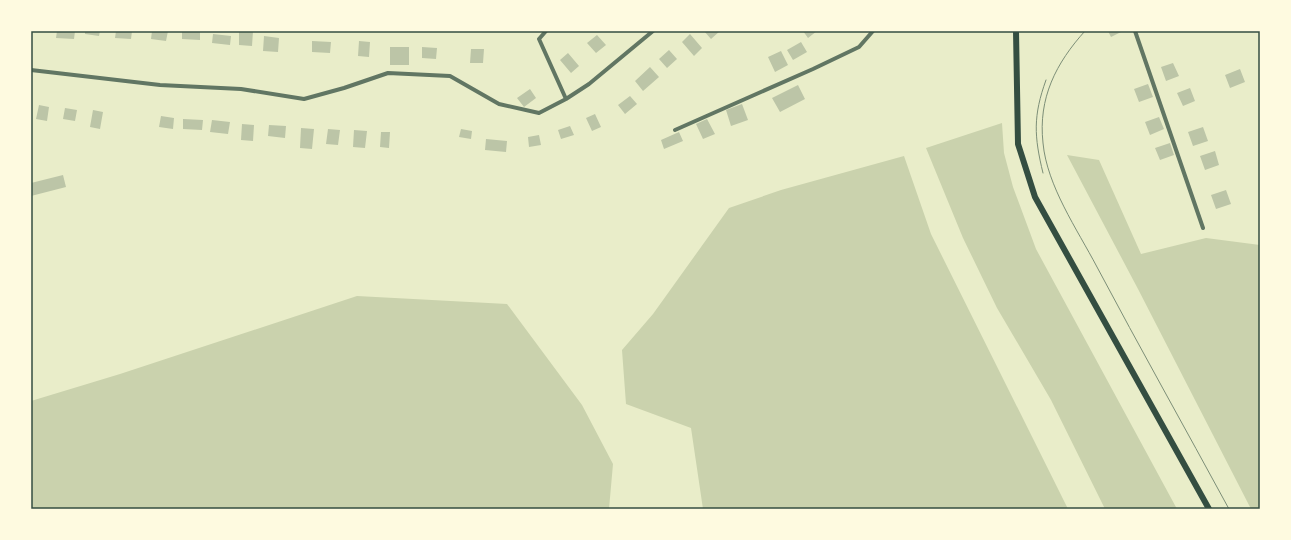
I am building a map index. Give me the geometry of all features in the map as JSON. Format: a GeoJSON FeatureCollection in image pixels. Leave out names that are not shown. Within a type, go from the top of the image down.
{"type":"FeatureCollection","features":[{"type":"Feature","properties":{"kind":"main road"},"geometry":{"type":"LineString","coordinates":[[1016,31],[1018,144],[1035,197],[1210,509]]}},
{"type":"Feature","properties":{"kind":"street"},"geometry":{"type":"LineString","coordinates":[[546,31],[539,39],[566,99]]}},
{"type":"Feature","properties":{"kind":"street"},"geometry":{"type":"LineString","coordinates":[[31,70],[160,85],[241,89],[304,99],[344,88],[388,73],[450,76],[499,104],[539,113],[566,99],[589,84],[653,31]]}},
{"type":"Feature","properties":{"kind":"street"},"geometry":{"type":"LineString","coordinates":[[675,130],[859,47],[873,31]]}},
{"type":"Feature","properties":{"kind":"street"},"geometry":{"type":"LineString","coordinates":[[1135,31],[1203,228]]}},
{"type":"Feature","properties":{"kind":"green space"},"geometry":{"type":"Polygon","coordinates":[[[1002,123],[1004,153],[1013,187],[1036,249],[1177,509],[1105,509],[1051,400],[997,308],[963,238],[926,148],[1002,123]]]}},
{"type":"Feature","properties":{"kind":"green space"},"geometry":{"type":"Polygon","coordinates":[[[1067,155],[1099,160],[1141,254],[1206,238],[1260,245],[1260,509],[1251,509],[1067,155]]]}},
{"type":"Feature","properties":{"kind":"green space"},"geometry":{"type":"Polygon","coordinates":[[[904,156],[931,234],[1068,509],[703,509],[691,428],[626,404],[622,350],[653,314],[729,208],[781,190],[904,156]]]}},
{"type":"Feature","properties":{"kind":"green space"},"geometry":{"type":"Polygon","coordinates":[[[357,296],[507,304],[582,405],[613,464],[609,509],[31,509],[31,401],[120,374],[357,296]]]}},
{"type":"Feature","properties":{"kind":"building"},"geometry":{"type":"Polygon","coordinates":[[[57,31],[75,31],[74,39],[56,38],[57,31]]]}},
{"type":"Feature","properties":{"kind":"building"},"geometry":{"type":"Polygon","coordinates":[[[85,31],[100,31],[99,36],[85,34],[85,31]]]}},
{"type":"Feature","properties":{"kind":"building"},"geometry":{"type":"Polygon","coordinates":[[[116,31],[132,31],[131,39],[115,38],[116,31]]]}},
{"type":"Feature","properties":{"kind":"building"},"geometry":{"type":"Polygon","coordinates":[[[152,31],[168,31],[166,41],[151,39],[152,31]]]}},
{"type":"Feature","properties":{"kind":"building"},"geometry":{"type":"Polygon","coordinates":[[[182,31],[200,32],[200,40],[182,39],[182,31]]]}},
{"type":"Feature","properties":{"kind":"building"},"geometry":{"type":"Polygon","coordinates":[[[239,31],[253,31],[252,46],[239,45],[239,31]]]}},
{"type":"Feature","properties":{"kind":"building"},"geometry":{"type":"Polygon","coordinates":[[[704,31],[720,31],[711,39],[704,31]]]}},
{"type":"Feature","properties":{"kind":"building"},"geometry":{"type":"Polygon","coordinates":[[[803,31],[817,31],[808,38],[803,31]]]}},
{"type":"Feature","properties":{"kind":"building"},"geometry":{"type":"Polygon","coordinates":[[[1108,31],[1123,31],[1111,37],[1108,31]]]}},
{"type":"Feature","properties":{"kind":"building"},"geometry":{"type":"Polygon","coordinates":[[[213,34],[231,36],[230,45],[212,43],[213,34]]]}},
{"type":"Feature","properties":{"kind":"building"},"geometry":{"type":"Polygon","coordinates":[[[690,34],[702,48],[694,56],[682,42],[690,34]]]}},
{"type":"Feature","properties":{"kind":"building"},"geometry":{"type":"Polygon","coordinates":[[[597,35],[606,45],[596,53],[587,43],[597,35]]]}},
{"type":"Feature","properties":{"kind":"building"},"geometry":{"type":"Polygon","coordinates":[[[264,36],[279,38],[278,52],[263,51],[264,36]]]}},
{"type":"Feature","properties":{"kind":"building"},"geometry":{"type":"Polygon","coordinates":[[[312,41],[331,42],[330,53],[312,52],[312,41]]]}},
{"type":"Feature","properties":{"kind":"building"},"geometry":{"type":"Polygon","coordinates":[[[359,41],[370,42],[369,57],[358,56],[359,41]]]}},
{"type":"Feature","properties":{"kind":"building"},"geometry":{"type":"Polygon","coordinates":[[[801,42],[807,52],[793,60],[787,50],[801,42]]]}},
{"type":"Feature","properties":{"kind":"building"},"geometry":{"type":"Polygon","coordinates":[[[390,47],[409,47],[409,65],[390,65],[390,47]]]}},
{"type":"Feature","properties":{"kind":"building"},"geometry":{"type":"Polygon","coordinates":[[[422,47],[437,48],[436,59],[422,58],[422,47]]]}},
{"type":"Feature","properties":{"kind":"building"},"geometry":{"type":"Polygon","coordinates":[[[471,49],[484,49],[483,63],[470,63],[471,49]]]}},
{"type":"Feature","properties":{"kind":"building"},"geometry":{"type":"Polygon","coordinates":[[[669,50],[677,59],[667,68],[659,59],[669,50]]]}},
{"type":"Feature","properties":{"kind":"building"},"geometry":{"type":"Polygon","coordinates":[[[781,51],[788,65],[775,72],[768,57],[781,51]]]}},
{"type":"Feature","properties":{"kind":"building"},"geometry":{"type":"Polygon","coordinates":[[[568,53],[579,66],[571,73],[560,60],[568,53]]]}},
{"type":"Feature","properties":{"kind":"building"},"geometry":{"type":"Polygon","coordinates":[[[1173,63],[1179,76],[1166,81],[1161,67],[1173,63]]]}},
{"type":"Feature","properties":{"kind":"building"},"geometry":{"type":"Polygon","coordinates":[[[650,67],[659,77],[643,91],[635,81],[650,67]]]}},
{"type":"Feature","properties":{"kind":"building"},"geometry":{"type":"Polygon","coordinates":[[[1240,69],[1245,82],[1230,88],[1225,75],[1240,69]]]}},
{"type":"Feature","properties":{"kind":"building"},"geometry":{"type":"Polygon","coordinates":[[[1148,84],[1153,97],[1139,102],[1134,89],[1148,84]]]}},
{"type":"Feature","properties":{"kind":"building"},"geometry":{"type":"Polygon","coordinates":[[[798,85],[805,99],[780,112],[772,98],[798,85]]]}},
{"type":"Feature","properties":{"kind":"building"},"geometry":{"type":"Polygon","coordinates":[[[1190,88],[1195,101],[1183,106],[1177,93],[1190,88]]]}},
{"type":"Feature","properties":{"kind":"building"},"geometry":{"type":"Polygon","coordinates":[[[530,89],[536,98],[524,107],[517,98],[530,89]]]}},
{"type":"Feature","properties":{"kind":"building"},"geometry":{"type":"Polygon","coordinates":[[[630,96],[637,104],[625,114],[618,105],[630,96]]]}},
{"type":"Feature","properties":{"kind":"building"},"geometry":{"type":"Polygon","coordinates":[[[742,104],[748,120],[731,126],[726,110],[742,104]]]}},
{"type":"Feature","properties":{"kind":"building"},"geometry":{"type":"Polygon","coordinates":[[[39,105],[49,107],[47,121],[36,119],[39,105]]]}},
{"type":"Feature","properties":{"kind":"building"},"geometry":{"type":"Polygon","coordinates":[[[65,108],[77,110],[75,121],[63,119],[65,108]]]}},
{"type":"Feature","properties":{"kind":"building"},"geometry":{"type":"Polygon","coordinates":[[[93,110],[103,112],[100,129],[90,127],[93,110]]]}},
{"type":"Feature","properties":{"kind":"building"},"geometry":{"type":"Polygon","coordinates":[[[595,114],[601,127],[592,131],[586,118],[595,114]]]}},
{"type":"Feature","properties":{"kind":"building"},"geometry":{"type":"Polygon","coordinates":[[[161,116],[174,118],[173,129],[159,127],[161,116]]]}},
{"type":"Feature","properties":{"kind":"building"},"geometry":{"type":"Polygon","coordinates":[[[1159,117],[1164,129],[1150,135],[1145,122],[1159,117]]]}},
{"type":"Feature","properties":{"kind":"building"},"geometry":{"type":"Polygon","coordinates":[[[183,119],[203,120],[202,130],[183,129],[183,119]]]}},
{"type":"Feature","properties":{"kind":"building"},"geometry":{"type":"Polygon","coordinates":[[[707,119],[715,134],[703,139],[696,124],[707,119]]]}},
{"type":"Feature","properties":{"kind":"building"},"geometry":{"type":"Polygon","coordinates":[[[212,120],[230,122],[228,134],[210,132],[212,120]]]}},
{"type":"Feature","properties":{"kind":"building"},"geometry":{"type":"Polygon","coordinates":[[[242,124],[254,125],[253,141],[241,140],[242,124]]]}},
{"type":"Feature","properties":{"kind":"building"},"geometry":{"type":"Polygon","coordinates":[[[269,125],[286,126],[285,138],[268,136],[269,125]]]}},
{"type":"Feature","properties":{"kind":"building"},"geometry":{"type":"Polygon","coordinates":[[[570,126],[574,135],[561,139],[558,130],[570,126]]]}},
{"type":"Feature","properties":{"kind":"building"},"geometry":{"type":"Polygon","coordinates":[[[1203,127],[1208,141],[1193,146],[1188,132],[1203,127]]]}},
{"type":"Feature","properties":{"kind":"building"},"geometry":{"type":"Polygon","coordinates":[[[301,128],[314,129],[312,149],[300,148],[301,128]]]}},
{"type":"Feature","properties":{"kind":"building"},"geometry":{"type":"Polygon","coordinates":[[[328,129],[340,130],[338,145],[326,144],[328,129]]]}},
{"type":"Feature","properties":{"kind":"building"},"geometry":{"type":"Polygon","coordinates":[[[461,129],[472,131],[471,139],[459,137],[461,129]]]}},
{"type":"Feature","properties":{"kind":"building"},"geometry":{"type":"Polygon","coordinates":[[[354,130],[367,131],[365,148],[353,147],[354,130]]]}},
{"type":"Feature","properties":{"kind":"building"},"geometry":{"type":"Polygon","coordinates":[[[381,132],[390,132],[389,148],[380,147],[381,132]]]}},
{"type":"Feature","properties":{"kind":"building"},"geometry":{"type":"Polygon","coordinates":[[[679,132],[683,141],[664,149],[661,140],[679,132]]]}},
{"type":"Feature","properties":{"kind":"building"},"geometry":{"type":"Polygon","coordinates":[[[539,135],[541,145],[529,147],[528,137],[539,135]]]}},
{"type":"Feature","properties":{"kind":"building"},"geometry":{"type":"Polygon","coordinates":[[[486,139],[507,141],[506,152],[485,150],[486,139]]]}},
{"type":"Feature","properties":{"kind":"building"},"geometry":{"type":"Polygon","coordinates":[[[1170,143],[1174,155],[1160,160],[1155,148],[1170,143]]]}},
{"type":"Feature","properties":{"kind":"building"},"geometry":{"type":"Polygon","coordinates":[[[1215,151],[1219,165],[1205,170],[1200,156],[1215,151]]]}},
{"type":"Feature","properties":{"kind":"building"},"geometry":{"type":"Polygon","coordinates":[[[63,175],[66,187],[31,196],[31,183],[63,175]]]}},
{"type":"Feature","properties":{"kind":"building"},"geometry":{"type":"Polygon","coordinates":[[[1226,190],[1231,204],[1216,209],[1211,195],[1226,190]]]}},
{"type":"Feature","properties":{"kind":"tram line"},"geometry":{"type":"LineString","coordinates":[[1085,31],[1075,43],[1058,69],[1046,96],[1042,127],[1043,143],[1050,175],[1072,222],[1229,509]]}},
{"type":"Feature","properties":{"kind":"tram line"},"geometry":{"type":"LineString","coordinates":[[1043,173],[1038,148],[1036,126],[1039,105],[1046,80]]}}]}
